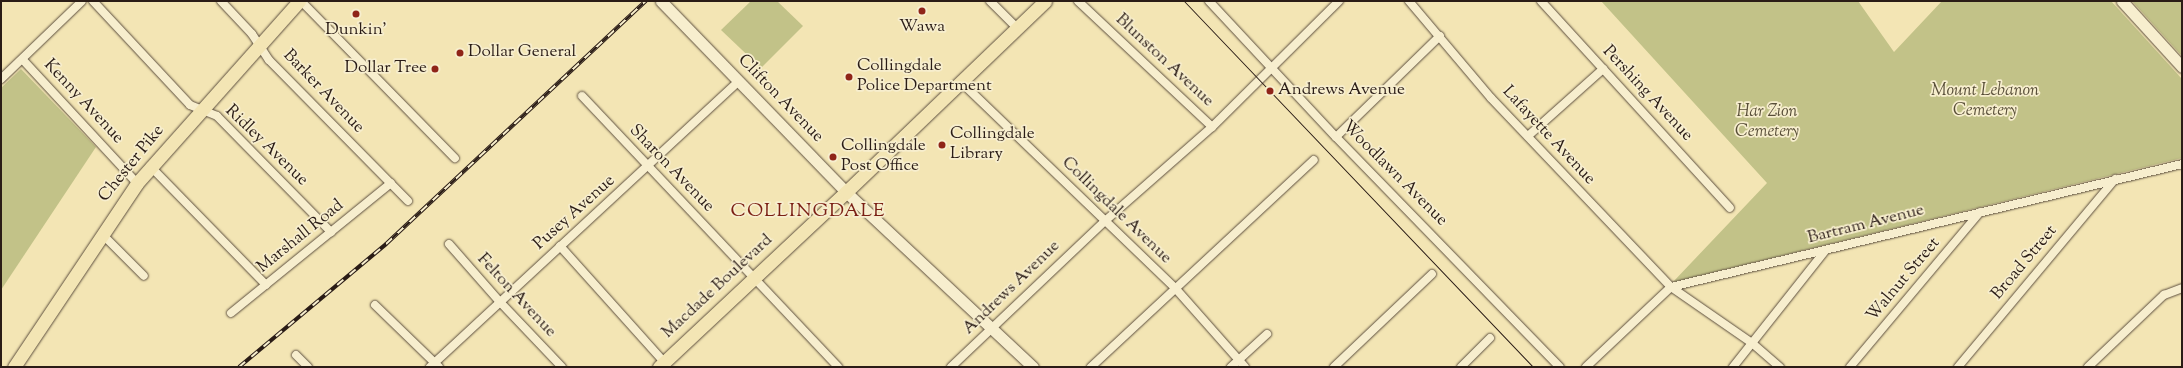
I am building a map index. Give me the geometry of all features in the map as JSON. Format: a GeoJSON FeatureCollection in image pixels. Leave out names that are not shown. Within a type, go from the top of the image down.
{"type":"FeatureCollection","features":[{"type":"Feature","properties":{"kind":"main road","name":"Chester Pike"},"geometry":{"type":"LineString","coordinates":[[14,367],[137,182],[259,44],[300,1]]}},
{"type":"Feature","properties":{"kind":"main road","name":"Macdade Boulevard"},"geometry":{"type":"LineString","coordinates":[[662,364],[846,192],[1045,1]]}},
{"type":"Feature","properties":{"kind":"street"},"geometry":{"type":"LineString","coordinates":[[1,79],[23,60],[82,1]]}},
{"type":"Feature","properties":{"kind":"street","name":"Ridley Avenue"},"geometry":{"type":"LineString","coordinates":[[93,1],[190,105],[216,116],[331,232]]}},
{"type":"Feature","properties":{"kind":"street","name":"Barker Avenue"},"geometry":{"type":"LineString","coordinates":[[221,1],[259,44],[270,60],[408,201]]}},
{"type":"Feature","properties":{"kind":"street"},"geometry":{"type":"LineString","coordinates":[[300,1],[455,158]]}},
{"type":"Feature","properties":{"kind":"street","name":"Clifton Avenue"},"geometry":{"type":"LineString","coordinates":[[661,1],[846,192],[1033,367]]}},
{"type":"Feature","properties":{"kind":"street"},"geometry":{"type":"LineString","coordinates":[[990,1],[1017,28]]}},
{"type":"Feature","properties":{"kind":"street","name":"Blunston Avenue"},"geometry":{"type":"LineString","coordinates":[[1078,1],[1212,127]]}},
{"type":"Feature","properties":{"kind":"street","name":"Woodlawn Avenue"},"geometry":{"type":"LineString","coordinates":[[1209,1],[1336,137],[1560,367]]}},
{"type":"Feature","properties":{"kind":"street","name":"Andrews Avenue"},"geometry":{"type":"LineString","coordinates":[[951,367],[1105,221],[1212,127],[1338,1]]}},
{"type":"Feature","properties":{"kind":"street","name":"Lafayette Avenue"},"geometry":{"type":"LineString","coordinates":[[1409,1],[1491,98],[1670,287],[1752,343],[1780,367]]}},
{"type":"Feature","properties":{"kind":"street","name":"Pershing Avenue"},"geometry":{"type":"LineString","coordinates":[[1541,1],[1730,208]]}},
{"type":"Feature","properties":{"kind":"street"},"geometry":{"type":"LineString","coordinates":[[2122,1],[2182,67]]}},
{"type":"Feature","properties":{"kind":"street"},"geometry":{"type":"LineString","coordinates":[[1336,137],[1440,36]]}},
{"type":"Feature","properties":{"kind":"street","name":"Kenny Avenue"},"geometry":{"type":"LineString","coordinates":[[23,60],[137,182]]}},
{"type":"Feature","properties":{"kind":"street"},"geometry":{"type":"LineString","coordinates":[[1528,136],[1603,69]]}},
{"type":"Feature","properties":{"kind":"street","name":"Pusey Avenue"},"geometry":{"type":"LineString","coordinates":[[434,366],[500,302],[739,81]]}},
{"type":"Feature","properties":{"kind":"street","name":"Collingdale Avenue"},"geometry":{"type":"LineString","coordinates":[[961,82],[1176,289],[1245,367]]}},
{"type":"Feature","properties":{"kind":"street","name":"Sharon Avenue"},"geometry":{"type":"LineString","coordinates":[[582,96],[647,167],[754,277],[838,367]]}},
{"type":"Feature","properties":{"kind":"street"},"geometry":{"type":"LineString","coordinates":[[1091,367],[1314,160]]}},
{"type":"Feature","properties":{"kind":"street","name":"Bartram Avenue"},"geometry":{"type":"LineString","coordinates":[[1670,287],[1825,251],[2115,179],[2182,164]]}},
{"type":"Feature","properties":{"kind":"street"},"geometry":{"type":"LineString","coordinates":[[150,166],[266,285]]}},
{"type":"Feature","properties":{"kind":"street","name":"Broad Street"},"geometry":{"type":"LineString","coordinates":[[1958,367],[2115,179]]}},
{"type":"Feature","properties":{"kind":"street","name":"Marshall Road"},"geometry":{"type":"LineString","coordinates":[[231,313],[391,183]]}},
{"type":"Feature","properties":{"kind":"street","name":"Walnut Street"},"geometry":{"type":"LineString","coordinates":[[1850,367],[1980,212]]}},
{"type":"Feature","properties":{"kind":"street"},"geometry":{"type":"LineString","coordinates":[[102,234],[144,276]]}},
{"type":"Feature","properties":{"kind":"street","name":"Felton Avenue"},"geometry":{"type":"LineString","coordinates":[[449,244],[500,302],[562,367]]}},
{"type":"Feature","properties":{"kind":"street"},"geometry":{"type":"LineString","coordinates":[[560,246],[662,364]]}},
{"type":"Feature","properties":{"kind":"street"},"geometry":{"type":"LineString","coordinates":[[1733,367],[1825,251]]}},
{"type":"Feature","properties":{"kind":"street"},"geometry":{"type":"LineString","coordinates":[[1334,367],[1432,274]]}},
{"type":"Feature","properties":{"kind":"street"},"geometry":{"type":"LineString","coordinates":[[1586,367],[1670,287]]}},
{"type":"Feature","properties":{"kind":"street"},"geometry":{"type":"LineString","coordinates":[[2088,367],[2164,296],[2182,288]]}},
{"type":"Feature","properties":{"kind":"street"},"geometry":{"type":"LineString","coordinates":[[375,305],[434,366]]}},
{"type":"Feature","properties":{"kind":"street"},"geometry":{"type":"LineString","coordinates":[[1231,367],[1267,334]]}},
{"type":"Feature","properties":{"kind":"street"},"geometry":{"type":"LineString","coordinates":[[1461,367],[1490,338]]}},
{"type":"Feature","properties":{"kind":"street"},"geometry":{"type":"LineString","coordinates":[[296,355],[308,367]]}},
{"type":"Feature","properties":{"kind":"green space"},"geometry":{"type":"Polygon","coordinates":[[[751,1],[777,1],[803,26],[761,68],[721,30],[751,1]]]}},
{"type":"Feature","properties":{"kind":"green space","name":"Mount Lebanon Cemetery"},"geometry":{"type":"Polygon","coordinates":[[[1601,1],[1858,1],[1894,52],[1942,1],[2111,1],[2182,79],[2182,158],[1673,282],[1767,183],[1601,1]]]}},
{"type":"Feature","properties":{"kind":"green space"},"geometry":{"type":"Polygon","coordinates":[[[2132,1],[2182,1],[2182,56],[2132,1]]]}},
{"type":"Feature","properties":{"kind":"green space"},"geometry":{"type":"Polygon","coordinates":[[[21,69],[96,147],[1,290],[1,88],[21,69]]]}},
{"type":"Feature","properties":{"kind":"tram line"},"geometry":{"type":"LineString","coordinates":[[1184,1],[1533,367]]}},
{"type":"Feature","properties":{"kind":"railway"},"geometry":{"type":"LineString","coordinates":[[239,367],[386,244],[646,1]]}},
{"type":"Feature","properties":{"kind":"place","name":"Wawa"},"geometry":{"type":"Point","coordinates":[922,11]}},
{"type":"Feature","properties":{"kind":"place","name":"Dunkin'"},"geometry":{"type":"Point","coordinates":[356,14]}},
{"type":"Feature","properties":{"kind":"place","name":"Dollar General"},"geometry":{"type":"Point","coordinates":[460,53]}},
{"type":"Feature","properties":{"kind":"place","name":"Dollar Tree"},"geometry":{"type":"Point","coordinates":[435,69]}},
{"type":"Feature","properties":{"kind":"place","name":"Collingdale Police Department"},"geometry":{"type":"Point","coordinates":[849,77]}},
{"type":"Feature","properties":{"kind":"place","name":"Andrews Avenue"},"geometry":{"type":"Point","coordinates":[1270,91]}},
{"type":"Feature","properties":{"kind":"place","name":"Collingdale Library"},"geometry":{"type":"Point","coordinates":[942,145]}},
{"type":"Feature","properties":{"kind":"place","name":"Collingdale Post Office"},"geometry":{"type":"Point","coordinates":[833,157]}},
{"type":"Feature","properties":{"kind":"district","name":"COLLINGDALE"},"geometry":{"type":"Point","coordinates":[808,212]}},
{"type":"Feature","properties":{"kind":"park label","name":"Har Zion Cemetery"},"geometry":{"type":"Point","coordinates":[1767,123]}}]}
